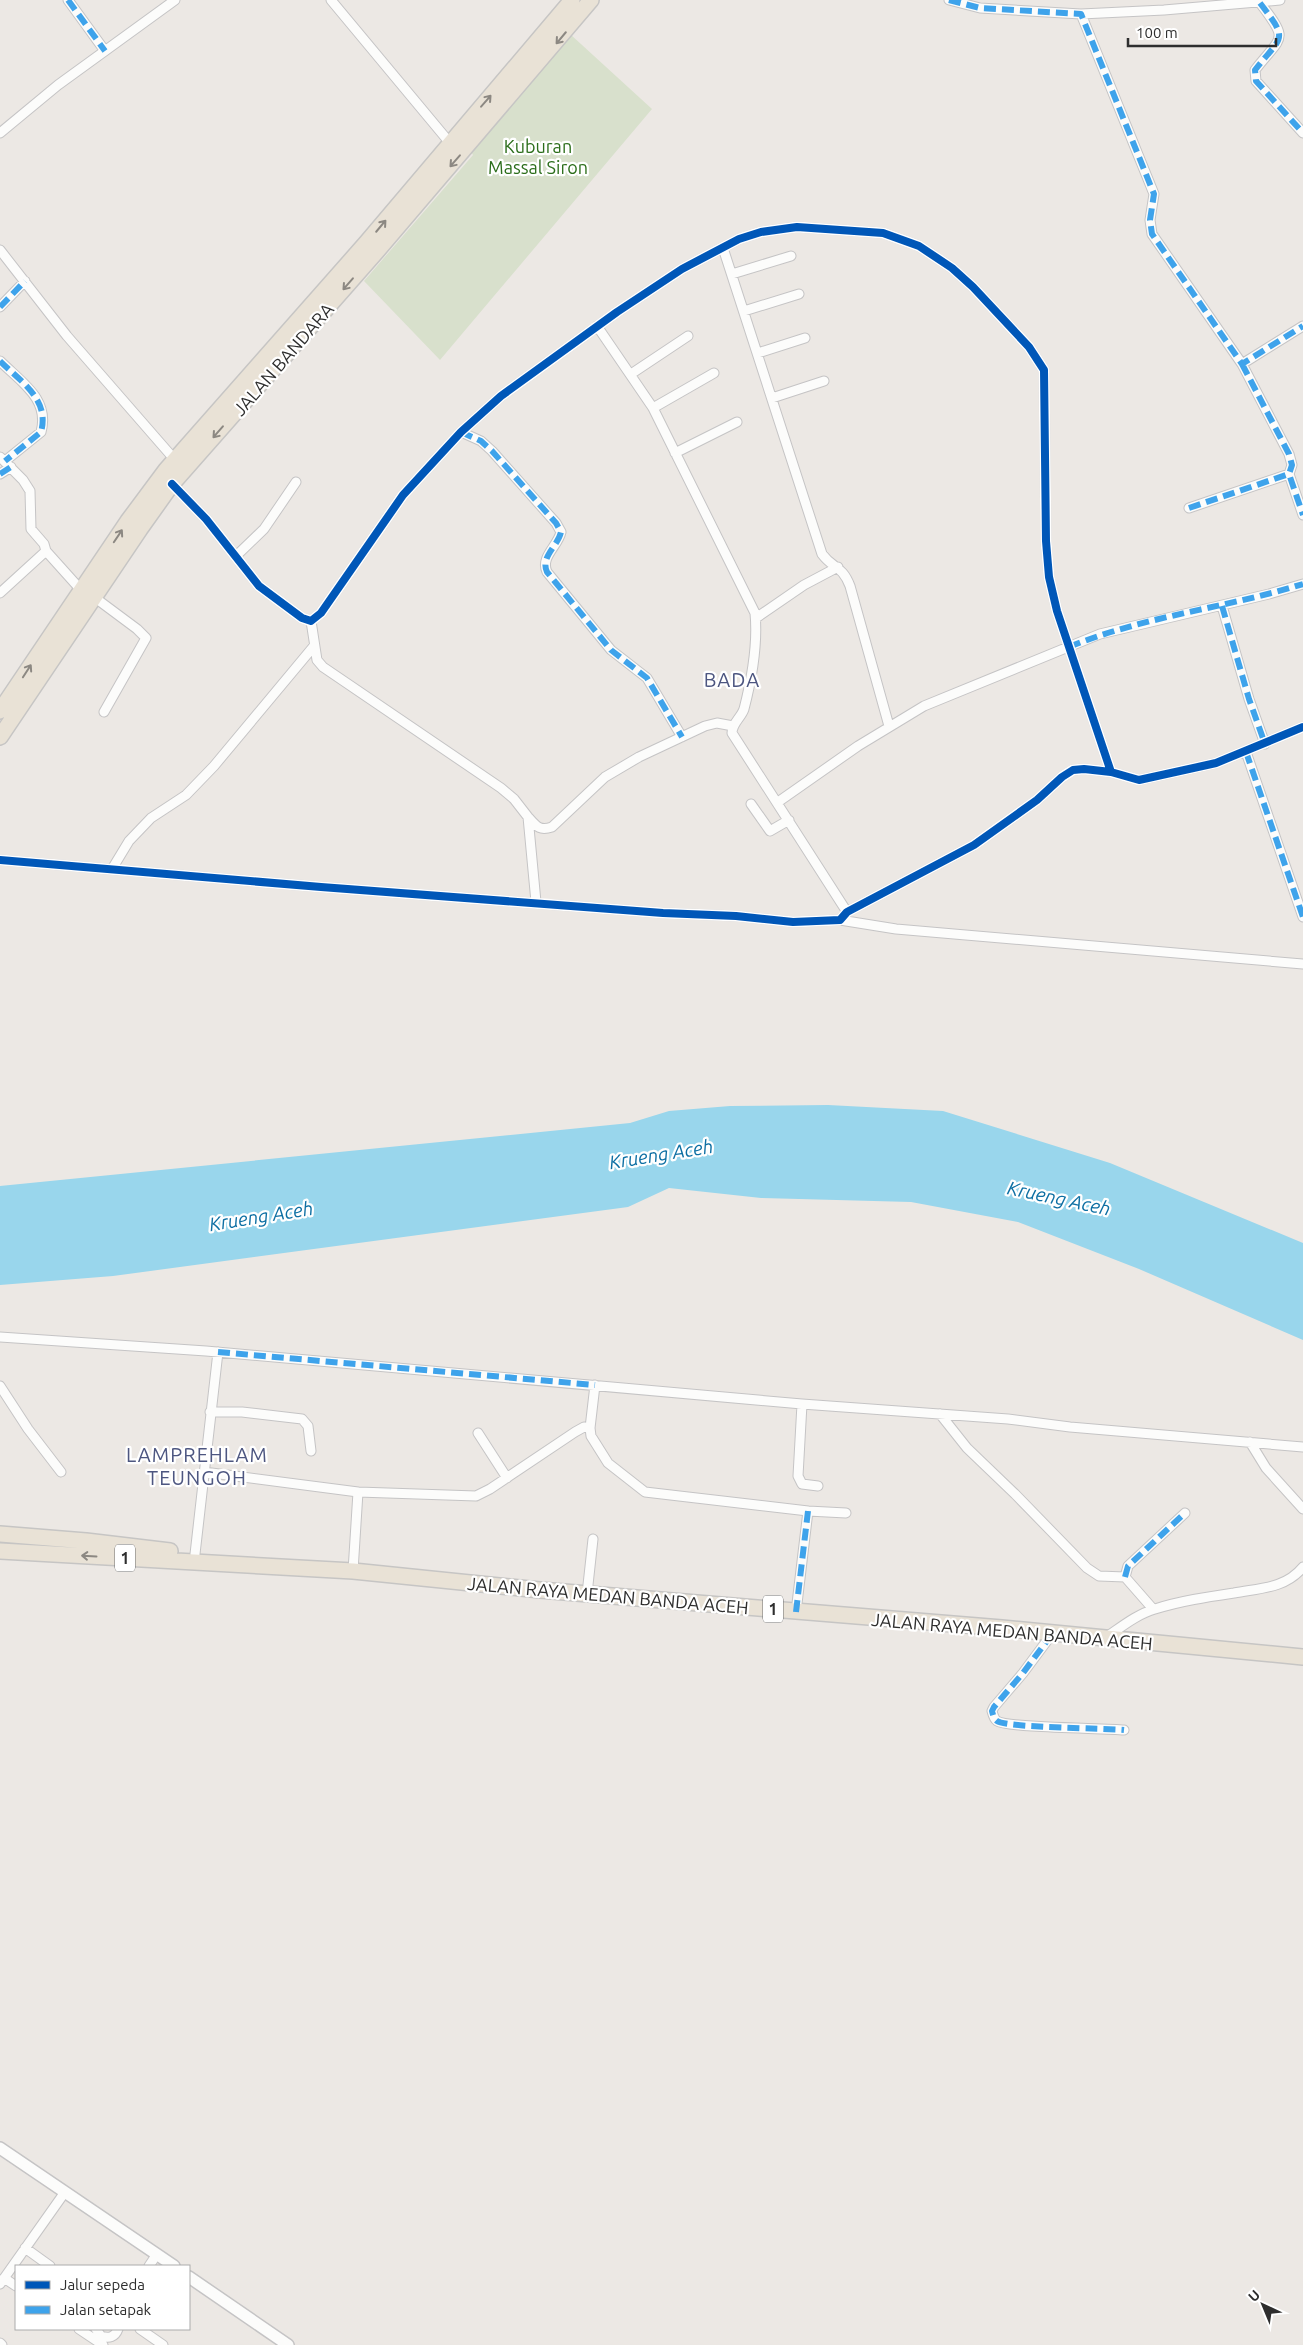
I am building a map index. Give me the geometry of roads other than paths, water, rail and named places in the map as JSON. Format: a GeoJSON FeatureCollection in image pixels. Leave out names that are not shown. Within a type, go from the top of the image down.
{"type":"FeatureCollection","features":[{"type":"Feature","properties":{"kind":"highway","name":"JALAN BANDARA"},"geometry":{"type":"LineString","coordinates":[[87,593],[128,521],[174,460],[368,242],[450,142],[572,0]]}},
{"type":"Feature","properties":{"kind":"highway","name":"JALAN BANDARA"},"geometry":{"type":"LineString","coordinates":[[0,737],[8,710],[87,593],[172,484],[396,229],[591,0]]}},
{"type":"Feature","properties":{"kind":"highway","name":"JALAN RAYA MEDAN BANDA ACEH"},"geometry":{"type":"LineString","coordinates":[[0,1534],[86,1541],[196,1554],[242,1563]]}},
{"type":"Feature","properties":{"kind":"highway","name":"JALAN RAYA MEDAN BANDA ACEH"},"geometry":{"type":"LineString","coordinates":[[0,1551],[242,1563],[353,1571],[587,1594],[1303,1657]]}},
{"type":"Feature","properties":{"kind":"street"},"geometry":{"type":"LineString","coordinates":[[68,0],[105,51]]}},
{"type":"Feature","properties":{"kind":"street"},"geometry":{"type":"LineString","coordinates":[[0,133],[58,85],[175,0]]}},
{"type":"Feature","properties":{"kind":"street"},"geometry":{"type":"LineString","coordinates":[[331,0],[450,142]]}},
{"type":"Feature","properties":{"kind":"street"},"geometry":{"type":"LineString","coordinates":[[949,0],[980,8],[1081,14],[1260,3],[1280,0]]}},
{"type":"Feature","properties":{"kind":"street"},"geometry":{"type":"LineString","coordinates":[[1260,3],[1279,28],[1281,35],[1276,47],[1256,70],[1256,81],[1303,133]]}},
{"type":"Feature","properties":{"kind":"street"},"geometry":{"type":"LineString","coordinates":[[1081,14],[1154,194],[1150,220],[1152,234],[1242,364],[1289,454],[1292,465],[1289,474],[1303,515]]}},
{"type":"Feature","properties":{"kind":"street"},"geometry":{"type":"LineString","coordinates":[[311,621],[321,612],[403,495],[461,432],[501,396],[597,326],[682,269],[722,248],[761,232],[789,228],[862,231],[898,237],[919,246],[952,268],[1023,340],[1040,364],[1045,376],[1046,541],[1048,568],[1057,611],[1110,772]]}},
{"type":"Feature","properties":{"kind":"street"},"geometry":{"type":"LineString","coordinates":[[722,248],[758,353],[822,554],[828,562],[838,567],[845,574],[850,586],[889,726]]}},
{"type":"Feature","properties":{"kind":"street"},"geometry":{"type":"LineString","coordinates":[[0,250],[67,336],[174,460]]}},
{"type":"Feature","properties":{"kind":"street"},"geometry":{"type":"LineString","coordinates":[[732,274],[791,256]]}},
{"type":"Feature","properties":{"kind":"street"},"geometry":{"type":"LineString","coordinates":[[0,307],[25,281]]}},
{"type":"Feature","properties":{"kind":"street"},"geometry":{"type":"LineString","coordinates":[[744,311],[799,294]]}},
{"type":"Feature","properties":{"kind":"street"},"geometry":{"type":"LineString","coordinates":[[597,326],[653,408],[755,612],[757,635],[743,712],[733,726],[732,733],[847,912]]}},
{"type":"Feature","properties":{"kind":"street"},"geometry":{"type":"LineString","coordinates":[[1242,364],[1303,326]]}},
{"type":"Feature","properties":{"kind":"street"},"geometry":{"type":"LineString","coordinates":[[631,374],[688,336]]}},
{"type":"Feature","properties":{"kind":"street"},"geometry":{"type":"LineString","coordinates":[[758,353],[805,338]]}},
{"type":"Feature","properties":{"kind":"street"},"geometry":{"type":"LineString","coordinates":[[0,361],[39,400],[44,412],[41,432],[5,462],[0,474]]}},
{"type":"Feature","properties":{"kind":"street"},"geometry":{"type":"LineString","coordinates":[[653,408],[714,373]]}},
{"type":"Feature","properties":{"kind":"street"},"geometry":{"type":"LineString","coordinates":[[772,398],[824,381]]}},
{"type":"Feature","properties":{"kind":"street"},"geometry":{"type":"LineString","coordinates":[[676,453],[737,422]]}},
{"type":"Feature","properties":{"kind":"street"},"geometry":{"type":"LineString","coordinates":[[461,432],[481,442],[492,452],[556,523],[561,532],[559,541],[545,560],[544,566],[547,572],[612,650],[647,678],[682,737]]}},
{"type":"Feature","properties":{"kind":"street"},"geometry":{"type":"LineString","coordinates":[[5,462],[30,491],[31,529],[44,544],[46,551],[87,593],[137,628],[146,638],[104,712]]}},
{"type":"Feature","properties":{"kind":"street"},"geometry":{"type":"LineString","coordinates":[[1189,508],[1289,474]]}},
{"type":"Feature","properties":{"kind":"street"},"geometry":{"type":"LineString","coordinates":[[236,556],[264,529],[296,482]]}},
{"type":"Feature","properties":{"kind":"street"},"geometry":{"type":"LineString","coordinates":[[172,484],[206,519],[236,556],[242,567],[259,586],[302,618],[311,621]]}},
{"type":"Feature","properties":{"kind":"street"},"geometry":{"type":"LineString","coordinates":[[0,593],[46,551]]}},
{"type":"Feature","properties":{"kind":"street"},"geometry":{"type":"LineString","coordinates":[[756,618],[804,585],[838,567]]}},
{"type":"Feature","properties":{"kind":"street"},"geometry":{"type":"LineString","coordinates":[[778,802],[889,726],[924,706],[1100,634],[1141,623],[1222,606],[1303,584]]}},
{"type":"Feature","properties":{"kind":"street"},"geometry":{"type":"LineString","coordinates":[[1222,606],[1249,698],[1265,744]]}},
{"type":"Feature","properties":{"kind":"street"},"geometry":{"type":"LineString","coordinates":[[311,621],[317,660],[323,667],[501,788],[524,810],[538,828],[544,830],[552,827],[605,778],[639,757],[717,723],[733,726]]}},
{"type":"Feature","properties":{"kind":"street"},"geometry":{"type":"LineString","coordinates":[[112,869],[129,841],[151,818],[186,795],[214,766],[314,646]]}},
{"type":"Feature","properties":{"kind":"street"},"geometry":{"type":"LineString","coordinates":[[840,920],[847,912],[974,845],[1037,800],[1072,770],[1084,769],[1110,772],[1138,780],[1216,763],[1303,727]]}},
{"type":"Feature","properties":{"kind":"street"},"geometry":{"type":"LineString","coordinates":[[1246,752],[1303,916]]}},
{"type":"Feature","properties":{"kind":"street"},"geometry":{"type":"LineString","coordinates":[[751,804],[770,831],[789,820]]}},
{"type":"Feature","properties":{"kind":"street"},"geometry":{"type":"LineString","coordinates":[[528,817],[536,902]]}},
{"type":"Feature","properties":{"kind":"street"},"geometry":{"type":"LineString","coordinates":[[0,860],[321,887],[736,916],[793,922],[840,920],[896,929],[1303,964]]}},
{"type":"Feature","properties":{"kind":"street"},"geometry":{"type":"LineString","coordinates":[[0,1338],[218,1352],[1303,1447]]}},
{"type":"Feature","properties":{"kind":"street"},"geometry":{"type":"LineString","coordinates":[[196,1554],[218,1352]]}},
{"type":"Feature","properties":{"kind":"street"},"geometry":{"type":"LineString","coordinates":[[595,1385],[590,1428],[591,1436],[608,1464],[645,1492],[808,1511],[846,1513]]}},
{"type":"Feature","properties":{"kind":"street"},"geometry":{"type":"LineString","coordinates":[[0,1386],[28,1429],[61,1472]]}},
{"type":"Feature","properties":{"kind":"street"},"geometry":{"type":"LineString","coordinates":[[802,1404],[798,1476],[802,1484],[818,1486]]}},
{"type":"Feature","properties":{"kind":"street"},"geometry":{"type":"LineString","coordinates":[[210,1412],[242,1412],[302,1419],[308,1426],[310,1451]]}},
{"type":"Feature","properties":{"kind":"street"},"geometry":{"type":"LineString","coordinates":[[940,1414],[967,1448],[1087,1568],[1099,1576],[1125,1577],[1153,1609]]}},
{"type":"Feature","properties":{"kind":"street"},"geometry":{"type":"LineString","coordinates":[[204,1472],[358,1492],[476,1496],[490,1489],[575,1432],[584,1427],[590,1428]]}},
{"type":"Feature","properties":{"kind":"street"},"geometry":{"type":"LineString","coordinates":[[478,1433],[506,1478]]}},
{"type":"Feature","properties":{"kind":"street"},"geometry":{"type":"LineString","coordinates":[[1250,1442],[1266,1468],[1303,1509]]}},
{"type":"Feature","properties":{"kind":"street"},"geometry":{"type":"LineString","coordinates":[[353,1571],[358,1492]]}},
{"type":"Feature","properties":{"kind":"street"},"geometry":{"type":"LineString","coordinates":[[796,1612],[808,1511]]}},
{"type":"Feature","properties":{"kind":"street"},"geometry":{"type":"LineString","coordinates":[[1125,1577],[1128,1566],[1185,1513]]}},
{"type":"Feature","properties":{"kind":"street"},"geometry":{"type":"LineString","coordinates":[[587,1594],[593,1539]]}},
{"type":"Feature","properties":{"kind":"street"},"geometry":{"type":"LineString","coordinates":[[1102,1639],[1153,1609],[1235,1592],[1263,1590],[1286,1581],[1297,1574],[1303,1567]]}},
{"type":"Feature","properties":{"kind":"street"},"geometry":{"type":"LineString","coordinates":[[1052,1634],[1023,1673],[994,1706],[992,1711],[995,1718],[1001,1722],[1032,1725],[1124,1730]]}},
{"type":"Feature","properties":{"kind":"street"},"geometry":{"type":"LineString","coordinates":[[0,2148],[173,2265]]}},
{"type":"Feature","properties":{"kind":"street"},"geometry":{"type":"LineString","coordinates":[[15,2286],[2,2281],[65,2192]]}},
{"type":"Feature","properties":{"kind":"street"},"geometry":{"type":"LineString","coordinates":[[24,2248],[49,2265]]}},
{"type":"Feature","properties":{"kind":"street"},"geometry":{"type":"LineString","coordinates":[[149,2265],[157,2254]]}},
{"type":"Feature","properties":{"kind":"street"},"geometry":{"type":"LineString","coordinates":[[190,2278],[288,2345]]}},
{"type":"Feature","properties":{"kind":"street"},"geometry":{"type":"LineString","coordinates":[[81,2330],[98,2339],[111,2337],[117,2330]]}},
{"type":"Feature","properties":{"kind":"street"},"geometry":{"type":"LineString","coordinates":[[141,2330],[163,2345]]}},
{"type":"Feature","properties":{"kind":"water","name":"Krueng Aceh"},"geometry":{"type":"Polygon","coordinates":[[[828,1105],[943,1111],[1110,1163],[1303,1243],[1303,1340],[1139,1269],[1018,1222],[911,1202],[761,1198],[669,1188],[628,1207],[113,1276],[0,1285],[0,1186],[630,1123],[669,1111],[730,1106],[828,1105]]]}},
{"type":"Feature","properties":{"kind":"district","name":"BADA"},"geometry":{"type":"Point","coordinates":[732,679]}},
{"type":"Feature","properties":{"kind":"district","name":"LAMPREHLAM TEUNGOH"},"geometry":{"type":"Point","coordinates":[197,1466]}},
{"type":"Feature","properties":{"kind":"park label","name":"Kuburan Massal Siron"},"geometry":{"type":"Point","coordinates":[538,156]}}]}
